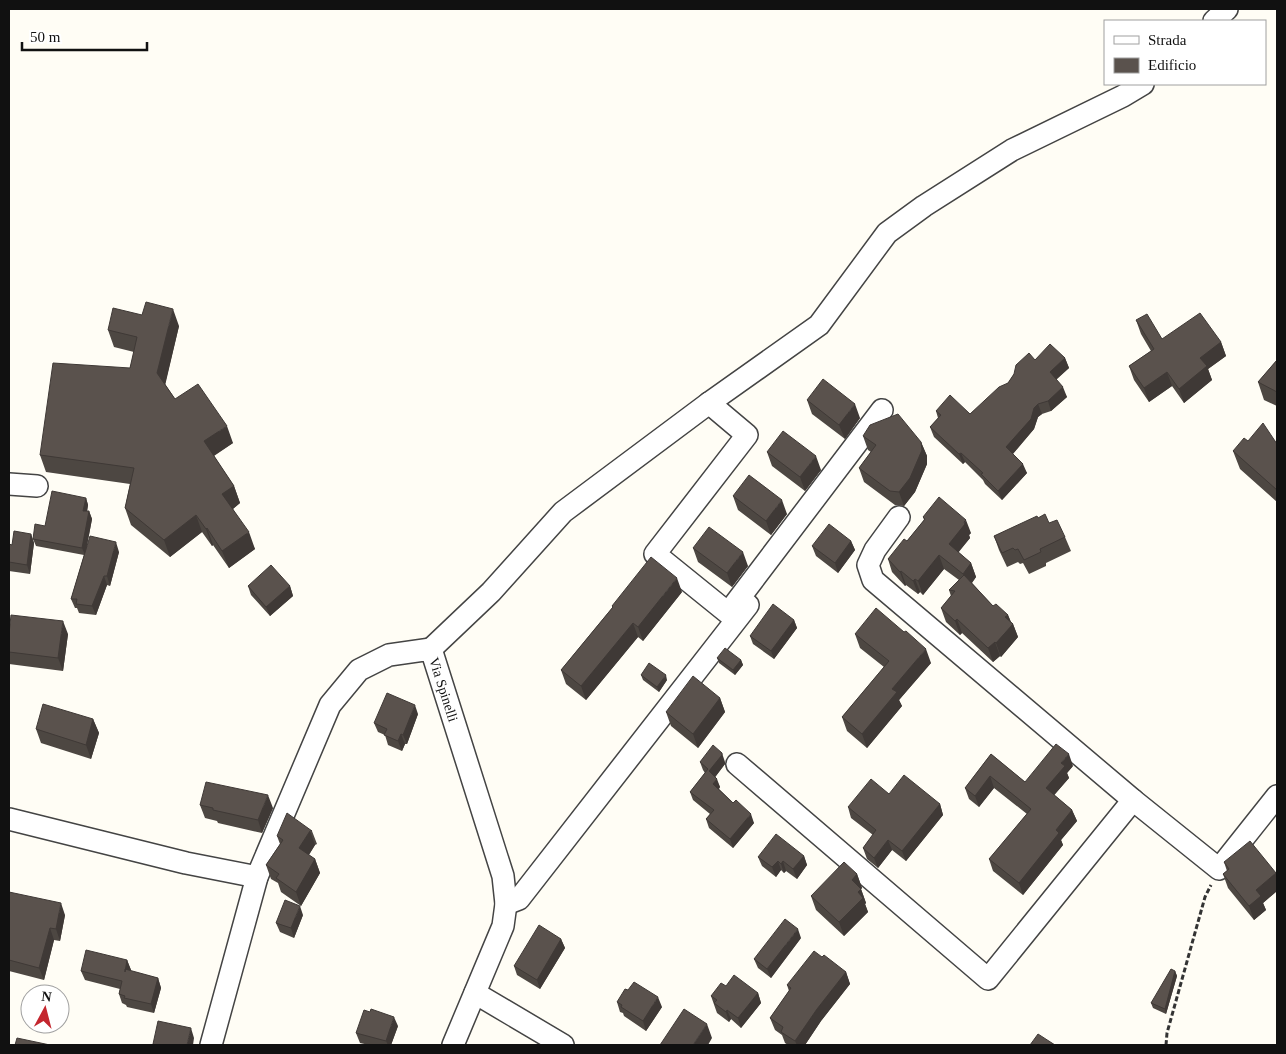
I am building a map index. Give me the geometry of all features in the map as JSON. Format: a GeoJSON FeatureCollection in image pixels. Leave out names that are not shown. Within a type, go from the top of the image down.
{"type":"FeatureCollection","features":[{"type":"Feature","properties":{"kind":"street"},"geometry":{"type":"LineString","coordinates":[[1215,20],[1227,9]]}},
{"type":"Feature","properties":{"kind":"street"},"geometry":{"type":"LineString","coordinates":[[431,649],[491,592],[564,512],[708,403],[819,325],[887,233],[924,206],[1012,150],[1123,96],[1141,85]]}},
{"type":"Feature","properties":{"kind":"street"},"geometry":{"type":"LineString","coordinates":[[708,403],[747,435],[655,554],[728,613],[882,410]]}},
{"type":"Feature","properties":{"kind":"street"},"geometry":{"type":"LineString","coordinates":[[9,484],[37,486]]}},
{"type":"Feature","properties":{"kind":"street"},"geometry":{"type":"LineString","coordinates":[[506,904],[519,899],[824,508]]}},
{"type":"Feature","properties":{"kind":"street"},"geometry":{"type":"LineString","coordinates":[[898,518],[868,565],[873,580],[1133,800],[1219,869],[1277,796]]}},
{"type":"Feature","properties":{"kind":"street","name":"Via Spinelli"},"geometry":{"type":"LineString","coordinates":[[211,1045],[257,877],[330,705],[359,670],[388,655],[431,649],[503,876],[506,904],[503,926],[453,1045]]}},
{"type":"Feature","properties":{"kind":"street"},"geometry":{"type":"LineString","coordinates":[[737,764],[988,979],[1133,800]]}},
{"type":"Feature","properties":{"kind":"street"},"geometry":{"type":"LineString","coordinates":[[9,819],[186,864],[257,877]]}},
{"type":"Feature","properties":{"kind":"street"},"geometry":{"type":"LineString","coordinates":[[475,993],[563,1045]]}},
{"type":"Feature","properties":{"kind":"path"},"geometry":{"type":"LineString","coordinates":[[1166,1045],[1167,1032],[1205,897],[1219,869]]}},
{"type":"Feature","properties":{"kind":"building"},"geometry":{"type":"Polygon","coordinates":[[[146,302],[173,309],[157,373],[175,399],[198,384],[227,426],[204,441],[234,486],[222,494],[249,532],[222,551],[196,515],[164,540],[125,508],[134,468],[40,455],[53,363],[130,368],[137,337],[108,330],[113,308],[142,315],[146,302]]]}},
{"type":"Feature","properties":{"kind":"building"},"geometry":{"type":"Polygon","coordinates":[[[1200,313],[1221,342],[1200,358],[1207,366],[1179,389],[1167,372],[1144,388],[1129,366],[1154,349],[1136,320],[1147,314],[1162,339],[1200,313]]]}},
{"type":"Feature","properties":{"kind":"building"},"geometry":{"type":"Polygon","coordinates":[[[1050,344],[1065,358],[1050,372],[1063,387],[1048,401],[1038,404],[1034,408],[1031,419],[1006,447],[1023,464],[998,491],[981,474],[983,473],[930,427],[941,415],[936,411],[950,395],[970,414],[999,387],[1008,383],[1014,374],[1016,365],[1029,353],[1035,360],[1050,344]]]}},
{"type":"Feature","properties":{"kind":"building"},"geometry":{"type":"Polygon","coordinates":[[[1277,360],[1277,392],[1258,382],[1277,360]]]}},
{"type":"Feature","properties":{"kind":"building"},"geometry":{"type":"Polygon","coordinates":[[[823,379],[855,404],[839,425],[807,400],[823,379]]]}},
{"type":"Feature","properties":{"kind":"building"},"geometry":{"type":"Polygon","coordinates":[[[898,414],[921,442],[922,450],[910,478],[899,492],[890,491],[859,468],[876,445],[863,436],[870,425],[898,414]]]}},
{"type":"Feature","properties":{"kind":"building"},"geometry":{"type":"Polygon","coordinates":[[[1263,423],[1277,444],[1277,490],[1233,451],[1244,438],[1248,441],[1263,423]]]}},
{"type":"Feature","properties":{"kind":"building"},"geometry":{"type":"Polygon","coordinates":[[[783,431],[816,456],[800,477],[767,452],[783,431]]]}},
{"type":"Feature","properties":{"kind":"building"},"geometry":{"type":"Polygon","coordinates":[[[749,475],[782,500],[766,521],[733,496],[749,475]]]}},
{"type":"Feature","properties":{"kind":"building"},"geometry":{"type":"Polygon","coordinates":[[[52,491],[86,498],[83,511],[89,511],[82,548],[33,539],[35,524],[45,526],[52,491]]]}},
{"type":"Feature","properties":{"kind":"building"},"geometry":{"type":"Polygon","coordinates":[[[939,497],[966,520],[949,544],[971,563],[963,574],[939,555],[918,581],[915,579],[913,581],[900,572],[888,559],[904,539],[907,541],[925,519],[923,517],[939,497]]]}},
{"type":"Feature","properties":{"kind":"building"},"geometry":{"type":"Polygon","coordinates":[[[1045,514],[1049,523],[1057,520],[1065,537],[1040,549],[1041,552],[1024,560],[1018,549],[1015,550],[1013,548],[1002,553],[994,536],[1045,514]]]}},
{"type":"Feature","properties":{"kind":"building"},"geometry":{"type":"Polygon","coordinates":[[[829,524],[851,541],[835,563],[812,546],[829,524]]]}},
{"type":"Feature","properties":{"kind":"building"},"geometry":{"type":"Polygon","coordinates":[[[709,527],[743,552],[727,573],[693,548],[709,527]]]}},
{"type":"Feature","properties":{"kind":"building"},"geometry":{"type":"Polygon","coordinates":[[[14,531],[31,534],[27,565],[9,562],[9,544],[12,545],[14,531]]]}},
{"type":"Feature","properties":{"kind":"building"},"geometry":{"type":"Polygon","coordinates":[[[90,536],[116,542],[107,576],[104,576],[92,606],[76,604],[77,599],[71,599],[90,536]]]}},
{"type":"Feature","properties":{"kind":"building"},"geometry":{"type":"Polygon","coordinates":[[[651,557],[677,578],[638,627],[633,623],[581,686],[561,670],[651,557]]]}},
{"type":"Feature","properties":{"kind":"building"},"geometry":{"type":"Polygon","coordinates":[[[271,565],[290,586],[266,607],[248,586],[271,565]]]}},
{"type":"Feature","properties":{"kind":"building"},"geometry":{"type":"Polygon","coordinates":[[[964,575],[993,606],[996,604],[1008,615],[1005,617],[1013,624],[996,643],[988,648],[957,619],[955,621],[941,608],[955,591],[949,590],[964,575]]]}},
{"type":"Feature","properties":{"kind":"building"},"geometry":{"type":"Polygon","coordinates":[[[773,604],[794,620],[771,651],[750,636],[773,604]]]}},
{"type":"Feature","properties":{"kind":"building"},"geometry":{"type":"Polygon","coordinates":[[[876,608],[926,649],[892,689],[897,692],[862,734],[842,717],[889,661],[855,634],[876,608]]]}},
{"type":"Feature","properties":{"kind":"building"},"geometry":{"type":"Polygon","coordinates":[[[11,615],[63,621],[58,658],[9,652],[11,615]]]}},
{"type":"Feature","properties":{"kind":"building"},"geometry":{"type":"Polygon","coordinates":[[[725,648],[741,660],[733,670],[717,658],[725,648]]]}},
{"type":"Feature","properties":{"kind":"building"},"geometry":{"type":"Polygon","coordinates":[[[649,663],[666,675],[657,687],[641,675],[649,663]]]}},
{"type":"Feature","properties":{"kind":"building"},"geometry":{"type":"Polygon","coordinates":[[[693,676],[720,698],[693,734],[666,712],[693,676]]]}},
{"type":"Feature","properties":{"kind":"building"},"geometry":{"type":"Polygon","coordinates":[[[387,693],[415,705],[403,735],[401,734],[398,741],[384,735],[387,729],[374,723],[387,693]]]}},
{"type":"Feature","properties":{"kind":"building"},"geometry":{"type":"Polygon","coordinates":[[[43,704],[93,719],[86,745],[36,729],[43,704]]]}},
{"type":"Feature","properties":{"kind":"building"},"geometry":{"type":"Polygon","coordinates":[[[1056,744],[1069,754],[1061,763],[1065,766],[1046,788],[1072,810],[1056,830],[1059,833],[1019,883],[989,859],[1031,809],[990,776],[975,796],[965,788],[991,754],[1025,782],[1056,744]]]}},
{"type":"Feature","properties":{"kind":"building"},"geometry":{"type":"Polygon","coordinates":[[[713,745],[722,755],[709,771],[717,779],[713,784],[733,803],[736,800],[751,814],[730,839],[706,819],[714,810],[690,792],[708,769],[700,762],[713,745]]]}},
{"type":"Feature","properties":{"kind":"building"},"geometry":{"type":"Polygon","coordinates":[[[904,775],[940,804],[902,851],[888,840],[874,858],[863,848],[876,830],[848,807],[871,779],[889,794],[904,775]]]}},
{"type":"Feature","properties":{"kind":"building"},"geometry":{"type":"Polygon","coordinates":[[[206,782],[268,795],[258,820],[213,810],[213,808],[200,805],[206,782]]]}},
{"type":"Feature","properties":{"kind":"building"},"geometry":{"type":"Polygon","coordinates":[[[287,813],[312,831],[310,831],[299,848],[315,859],[296,892],[276,878],[279,874],[266,865],[283,840],[277,836],[287,813]]]}},
{"type":"Feature","properties":{"kind":"building"},"geometry":{"type":"Polygon","coordinates":[[[776,834],[804,856],[793,869],[783,861],[781,864],[778,861],[772,867],[758,857],[776,834]]]}},
{"type":"Feature","properties":{"kind":"building"},"geometry":{"type":"Polygon","coordinates":[[[1250,841],[1276,873],[1256,890],[1261,896],[1249,906],[1223,874],[1229,869],[1224,862],[1250,841]]]}},
{"type":"Feature","properties":{"kind":"building"},"geometry":{"type":"Polygon","coordinates":[[[844,862],[857,874],[852,880],[861,889],[858,892],[863,898],[839,922],[811,896],[844,862]]]}},
{"type":"Feature","properties":{"kind":"building"},"geometry":{"type":"Polygon","coordinates":[[[9,892],[61,903],[56,929],[50,928],[39,968],[9,960],[9,892]]]}},
{"type":"Feature","properties":{"kind":"building"},"geometry":{"type":"Polygon","coordinates":[[[285,900],[300,906],[291,928],[276,923],[285,900]]]}},
{"type":"Feature","properties":{"kind":"building"},"geometry":{"type":"Polygon","coordinates":[[[785,919],[798,929],[767,969],[754,959],[785,919]]]}},
{"type":"Feature","properties":{"kind":"building"},"geometry":{"type":"Polygon","coordinates":[[[539,925],[561,939],[537,980],[514,966],[539,925]]]}},
{"type":"Feature","properties":{"kind":"building"},"geometry":{"type":"Polygon","coordinates":[[[86,950],[127,960],[125,969],[158,978],[151,1004],[124,998],[125,996],[119,994],[122,981],[81,971],[86,950]]]}},
{"type":"Feature","properties":{"kind":"building"},"geometry":{"type":"Polygon","coordinates":[[[814,951],[822,957],[824,955],[846,972],[795,1041],[781,1032],[783,1027],[770,1018],[791,988],[787,985],[814,951]]]}},
{"type":"Feature","properties":{"kind":"building"},"geometry":{"type":"Polygon","coordinates":[[[1171,969],[1175,971],[1165,1009],[1151,1003],[1171,969]]]}},
{"type":"Feature","properties":{"kind":"building"},"geometry":{"type":"Polygon","coordinates":[[[734,975],[758,993],[738,1018],[714,1003],[717,1000],[711,996],[721,983],[726,986],[734,975]]]}},
{"type":"Feature","properties":{"kind":"building"},"geometry":{"type":"Polygon","coordinates":[[[634,982],[658,997],[643,1021],[621,1007],[622,1005],[617,1002],[625,989],[628,990],[634,982]]]}},
{"type":"Feature","properties":{"kind":"building"},"geometry":{"type":"Polygon","coordinates":[[[371,1009],[394,1017],[386,1041],[356,1033],[364,1010],[370,1012],[371,1009]]]}},
{"type":"Feature","properties":{"kind":"building"},"geometry":{"type":"Polygon","coordinates":[[[684,1009],[707,1024],[693,1045],[660,1045],[684,1009]]]}},
{"type":"Feature","properties":{"kind":"building"},"geometry":{"type":"Polygon","coordinates":[[[158,1021],[191,1028],[187,1045],[153,1044],[158,1021]]]}},
{"type":"Feature","properties":{"kind":"building"},"geometry":{"type":"Polygon","coordinates":[[[1038,1034],[1055,1045],[1030,1045],[1038,1034]]]}},
{"type":"Feature","properties":{"kind":"building"},"geometry":{"type":"Polygon","coordinates":[[[17,1038],[50,1045],[15,1045],[17,1038]]]}}]}
